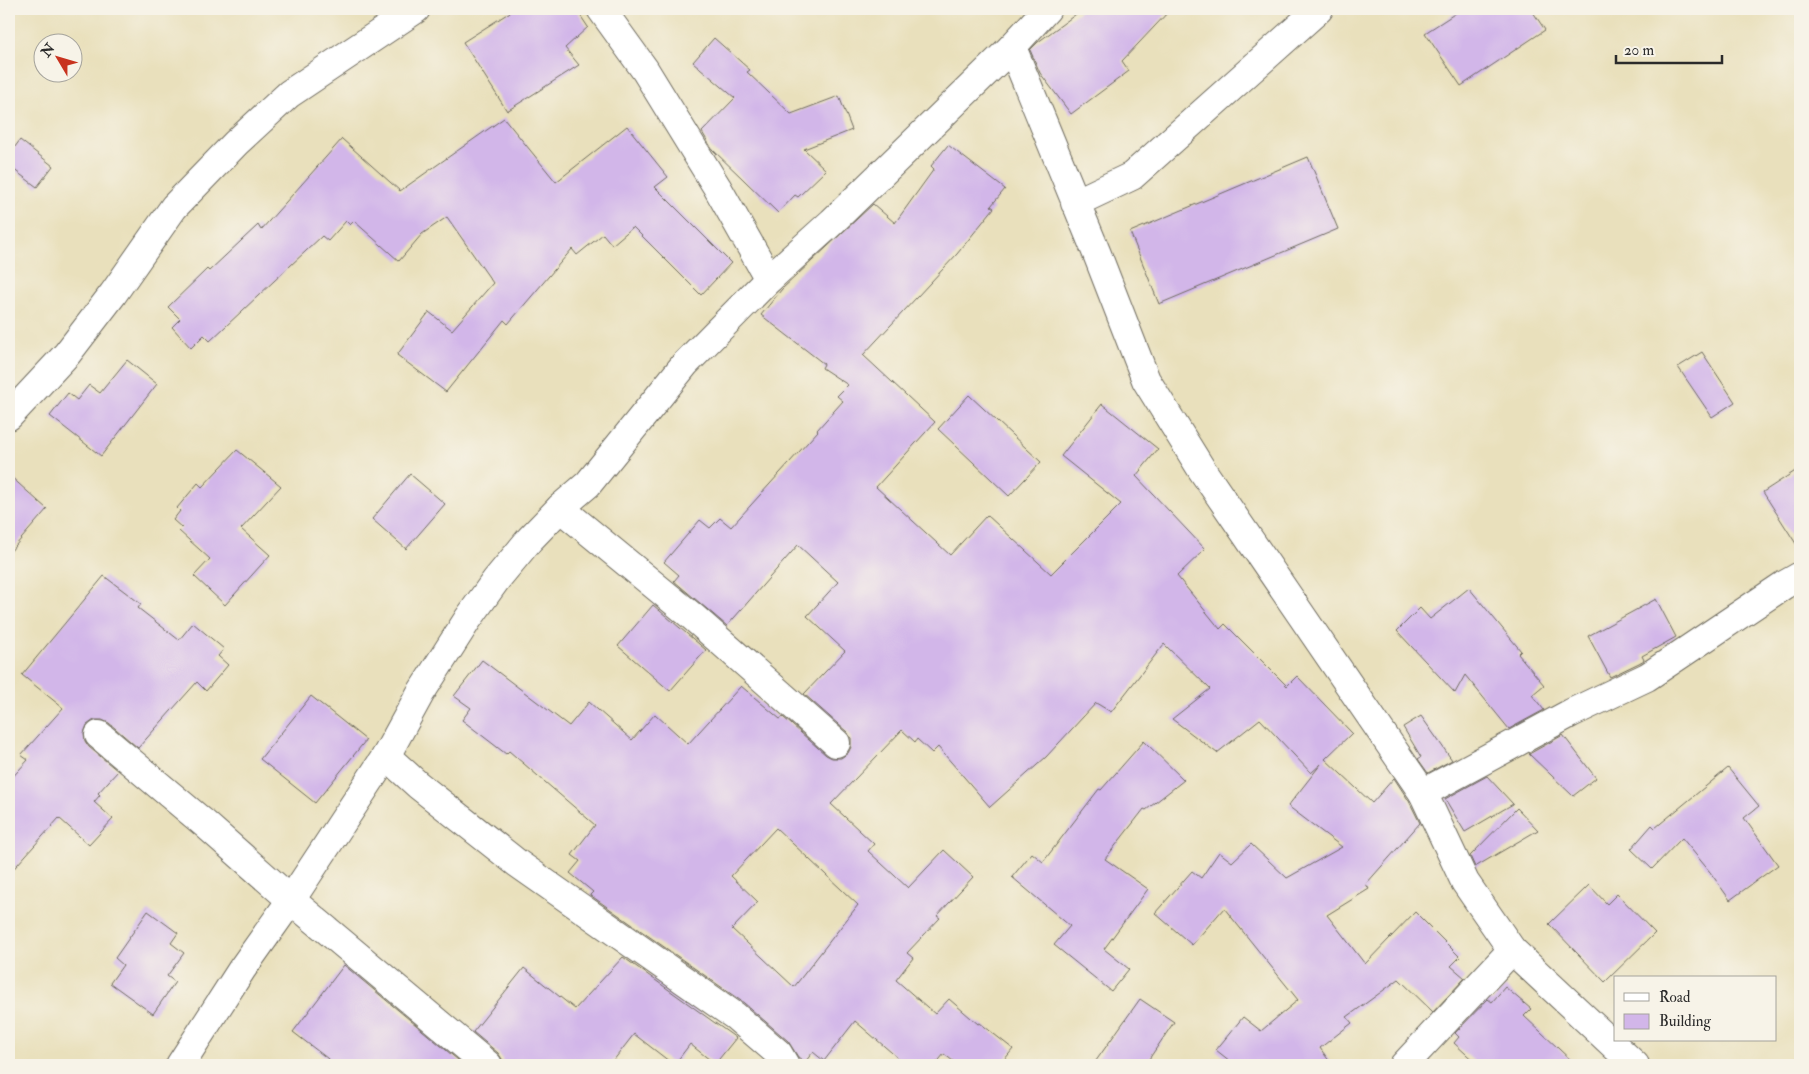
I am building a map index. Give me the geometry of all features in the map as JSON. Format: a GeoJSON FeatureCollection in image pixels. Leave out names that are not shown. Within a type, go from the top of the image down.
{"type":"FeatureCollection","features":[{"type":"Feature","properties":{"kind":"street"},"geometry":{"type":"LineString","coordinates":[[9,416],[67,354],[113,294],[174,207],[236,143],[289,94],[401,17],[416,9]]}},
{"type":"Feature","properties":{"kind":"street"},"geometry":{"type":"LineString","coordinates":[[601,9],[645,70],[718,187],[769,279]]}},
{"type":"Feature","properties":{"kind":"street"},"geometry":{"type":"LineString","coordinates":[[180,1065],[242,969],[291,900],[386,756],[420,694],[474,611],[513,559],[560,508],[588,484],[685,364],[769,279],[832,222],[1012,48],[1047,9]]}},
{"type":"Feature","properties":{"kind":"street"},"geometry":{"type":"LineString","coordinates":[[1075,203],[1132,176],[1319,9]]}},
{"type":"Feature","properties":{"kind":"street"},"geometry":{"type":"LineString","coordinates":[[1012,48],[1097,254],[1146,380],[1202,470],[1423,793],[1464,882],[1512,950],[1635,1065]]}},
{"type":"Feature","properties":{"kind":"street"},"geometry":{"type":"LineString","coordinates":[[560,508],[693,617],[836,743]]}},
{"type":"Feature","properties":{"kind":"street"},"geometry":{"type":"LineString","coordinates":[[1423,793],[1571,713],[1647,677],[1800,576]]}},
{"type":"Feature","properties":{"kind":"street"},"geometry":{"type":"LineString","coordinates":[[99,735],[205,824],[291,900],[488,1065]]}},
{"type":"Feature","properties":{"kind":"street"},"geometry":{"type":"LineString","coordinates":[[386,756],[517,863],[735,1016],[778,1053],[785,1065]]}},
{"type":"Feature","properties":{"kind":"street"},"geometry":{"type":"LineString","coordinates":[[1404,1065],[1512,950]]}},
{"type":"Feature","properties":{"kind":"building"},"geometry":{"type":"Polygon","coordinates":[[[515,9],[576,9],[588,27],[565,48],[579,65],[507,111],[463,42],[515,9]]]}},
{"type":"Feature","properties":{"kind":"building"},"geometry":{"type":"Polygon","coordinates":[[[1083,9],[1171,9],[1122,61],[1129,71],[1071,114],[1040,73],[1030,50],[1083,9]]]}},
{"type":"Feature","properties":{"kind":"building"},"geometry":{"type":"Polygon","coordinates":[[[1462,9],[1531,9],[1545,30],[1461,86],[1425,33],[1462,9]]]}},
{"type":"Feature","properties":{"kind":"building"},"geometry":{"type":"Polygon","coordinates":[[[714,38],[750,70],[747,72],[791,114],[839,96],[852,130],[804,149],[826,170],[798,197],[795,195],[778,213],[712,149],[702,132],[735,98],[693,62],[714,38]]]}},
{"type":"Feature","properties":{"kind":"building"},"geometry":{"type":"Polygon","coordinates":[[[504,118],[556,182],[627,126],[668,177],[655,187],[731,263],[701,295],[633,227],[612,245],[603,234],[577,255],[572,249],[508,324],[504,320],[446,392],[397,355],[429,312],[452,330],[493,283],[447,217],[422,234],[399,261],[354,221],[350,225],[346,221],[328,241],[322,236],[210,341],[204,335],[191,348],[172,327],[180,319],[168,307],[207,269],[209,271],[258,225],[261,230],[342,139],[400,191],[504,118]]]}},
{"type":"Feature","properties":{"kind":"building"},"geometry":{"type":"Polygon","coordinates":[[[20,140],[53,166],[37,187],[9,166],[9,155],[20,140]]]}},
{"type":"Feature","properties":{"kind":"building"},"geometry":{"type":"Polygon","coordinates":[[[948,145],[1005,189],[991,206],[994,208],[957,254],[863,355],[935,422],[876,487],[950,555],[987,515],[1051,574],[1121,504],[1061,456],[1102,404],[1158,449],[1136,476],[1205,549],[1177,576],[1220,629],[1225,624],[1287,686],[1297,676],[1352,733],[1325,759],[1372,803],[1394,778],[1420,823],[1366,884],[1369,889],[1327,915],[1365,964],[1415,912],[1460,957],[1451,966],[1465,978],[1433,1012],[1399,979],[1347,1017],[1352,1023],[1320,1048],[1332,1065],[1235,1065],[1216,1050],[1243,1017],[1261,1031],[1298,1000],[1224,908],[1192,945],[1155,913],[1192,871],[1201,878],[1219,852],[1232,862],[1251,844],[1287,878],[1342,847],[1288,806],[1321,764],[1311,773],[1260,719],[1217,753],[1172,719],[1210,689],[1164,644],[1111,712],[1096,703],[1046,757],[990,807],[938,747],[932,753],[917,739],[915,742],[902,730],[831,804],[874,844],[868,851],[908,888],[944,850],[973,877],[937,916],[940,918],[907,953],[913,958],[896,980],[935,1014],[949,999],[978,1024],[980,1023],[1013,1049],[1000,1065],[958,1065],[944,1054],[935,1065],[906,1065],[855,1021],[824,1061],[813,1052],[805,1062],[798,1057],[788,1041],[744,1003],[590,895],[593,892],[570,873],[580,861],[572,855],[595,825],[509,751],[506,754],[462,720],[471,708],[454,696],[482,660],[569,726],[589,702],[632,740],[655,714],[688,744],[741,686],[780,719],[783,717],[826,755],[832,758],[841,758],[848,753],[851,747],[851,738],[847,732],[804,694],[845,651],[807,616],[838,582],[798,545],[727,626],[674,581],[679,575],[664,562],[700,520],[710,528],[720,518],[731,527],[843,401],[837,396],[848,385],[822,368],[824,364],[761,315],[782,289],[873,204],[895,223],[934,169],[931,166],[948,145]],[[776,828],[731,876],[758,902],[732,929],[794,987],[858,905],[776,828]]]}},
{"type":"Feature","properties":{"kind":"building"},"geometry":{"type":"Polygon","coordinates":[[[1308,157],[1338,229],[1159,304],[1130,232],[1308,157]]]}},
{"type":"Feature","properties":{"kind":"building"},"geometry":{"type":"Polygon","coordinates":[[[1702,352],[1735,402],[1712,417],[1678,367],[1702,352]]]}},
{"type":"Feature","properties":{"kind":"building"},"geometry":{"type":"Polygon","coordinates":[[[127,360],[157,384],[101,456],[50,416],[68,393],[77,400],[89,385],[100,393],[127,360]]]}},
{"type":"Feature","properties":{"kind":"building"},"geometry":{"type":"Polygon","coordinates":[[[969,395],[1041,462],[1009,496],[938,429],[969,395]]]}},
{"type":"Feature","properties":{"kind":"building"},"geometry":{"type":"Polygon","coordinates":[[[237,450],[281,486],[241,529],[270,555],[225,605],[194,576],[210,559],[179,531],[182,528],[173,520],[180,511],[177,508],[198,483],[202,487],[237,450]]]}},
{"type":"Feature","properties":{"kind":"building"},"geometry":{"type":"Polygon","coordinates":[[[1800,468],[1800,550],[1763,492],[1800,468]]]}},
{"type":"Feature","properties":{"kind":"building"},"geometry":{"type":"Polygon","coordinates":[[[410,474],[445,504],[406,549],[372,519],[410,474]]]}},
{"type":"Feature","properties":{"kind":"building"},"geometry":{"type":"Polygon","coordinates":[[[9,475],[47,509],[9,553],[9,475]]]}},
{"type":"Feature","properties":{"kind":"building"},"geometry":{"type":"Polygon","coordinates":[[[104,576],[141,604],[138,608],[179,640],[193,623],[224,649],[218,656],[228,665],[206,691],[197,682],[138,748],[109,723],[102,720],[94,720],[87,725],[84,733],[85,741],[89,747],[118,771],[98,793],[100,795],[94,802],[113,819],[89,845],[59,818],[9,874],[9,781],[28,760],[21,755],[63,708],[22,675],[104,576]]]}},
{"type":"Feature","properties":{"kind":"building"},"geometry":{"type":"Polygon","coordinates":[[[1469,588],[1521,651],[1518,654],[1544,685],[1532,695],[1544,710],[1509,729],[1465,675],[1455,693],[1397,631],[1420,608],[1430,619],[1469,588]]]}},
{"type":"Feature","properties":{"kind":"building"},"geometry":{"type":"Polygon","coordinates":[[[1656,599],[1676,637],[1642,656],[1644,660],[1610,677],[1588,636],[1656,599]]]}},
{"type":"Feature","properties":{"kind":"building"},"geometry":{"type":"Polygon","coordinates":[[[653,605],[706,650],[670,691],[618,646],[653,605]]]}},
{"type":"Feature","properties":{"kind":"building"},"geometry":{"type":"Polygon","coordinates":[[[311,696],[366,740],[315,803],[260,759],[311,696]]]}},
{"type":"Feature","properties":{"kind":"building"},"geometry":{"type":"Polygon","coordinates":[[[1421,716],[1452,760],[1428,773],[1418,759],[1421,757],[1403,727],[1421,716]]]}},
{"type":"Feature","properties":{"kind":"building"},"geometry":{"type":"Polygon","coordinates":[[[1563,735],[1596,778],[1573,796],[1529,754],[1563,735]]]}},
{"type":"Feature","properties":{"kind":"building"},"geometry":{"type":"Polygon","coordinates":[[[1144,741],[1184,780],[1146,810],[1144,809],[1105,859],[1148,889],[1104,949],[1129,969],[1111,991],[1054,945],[1070,926],[1012,877],[1032,853],[1043,862],[1099,789],[1101,790],[1144,741]]]}},
{"type":"Feature","properties":{"kind":"building"},"geometry":{"type":"Polygon","coordinates":[[[1728,768],[1759,806],[1744,818],[1778,865],[1730,900],[1682,838],[1652,869],[1631,849],[1652,825],[1655,828],[1728,768]]]}},
{"type":"Feature","properties":{"kind":"building"},"geometry":{"type":"Polygon","coordinates":[[[1487,776],[1513,804],[1465,832],[1445,799],[1487,776]]]}},
{"type":"Feature","properties":{"kind":"building"},"geometry":{"type":"Polygon","coordinates":[[[1517,808],[1538,830],[1475,867],[1470,856],[1517,808]]]}},
{"type":"Feature","properties":{"kind":"building"},"geometry":{"type":"Polygon","coordinates":[[[1589,885],[1607,904],[1617,894],[1655,933],[1605,982],[1549,924],[1589,885]]]}},
{"type":"Feature","properties":{"kind":"building"},"geometry":{"type":"Polygon","coordinates":[[[148,911],[178,933],[171,943],[184,953],[167,976],[175,982],[153,1014],[110,983],[123,965],[115,958],[148,911]]]}},
{"type":"Feature","properties":{"kind":"building"},"geometry":{"type":"Polygon","coordinates":[[[623,957],[736,1038],[715,1064],[690,1044],[674,1065],[634,1034],[610,1065],[503,1065],[498,1053],[473,1032],[524,968],[575,1009],[623,957]]]}},
{"type":"Feature","properties":{"kind":"building"},"geometry":{"type":"Polygon","coordinates":[[[344,965],[464,1065],[336,1065],[293,1032],[344,965]]]}},
{"type":"Feature","properties":{"kind":"building"},"geometry":{"type":"Polygon","coordinates":[[[1505,987],[1531,1009],[1524,1016],[1576,1065],[1478,1065],[1454,1043],[1459,1037],[1455,1033],[1488,999],[1492,1002],[1505,987]]]}},
{"type":"Feature","properties":{"kind":"building"},"geometry":{"type":"Polygon","coordinates":[[[1140,999],[1174,1022],[1145,1065],[1093,1065],[1140,999]]]}}]}
